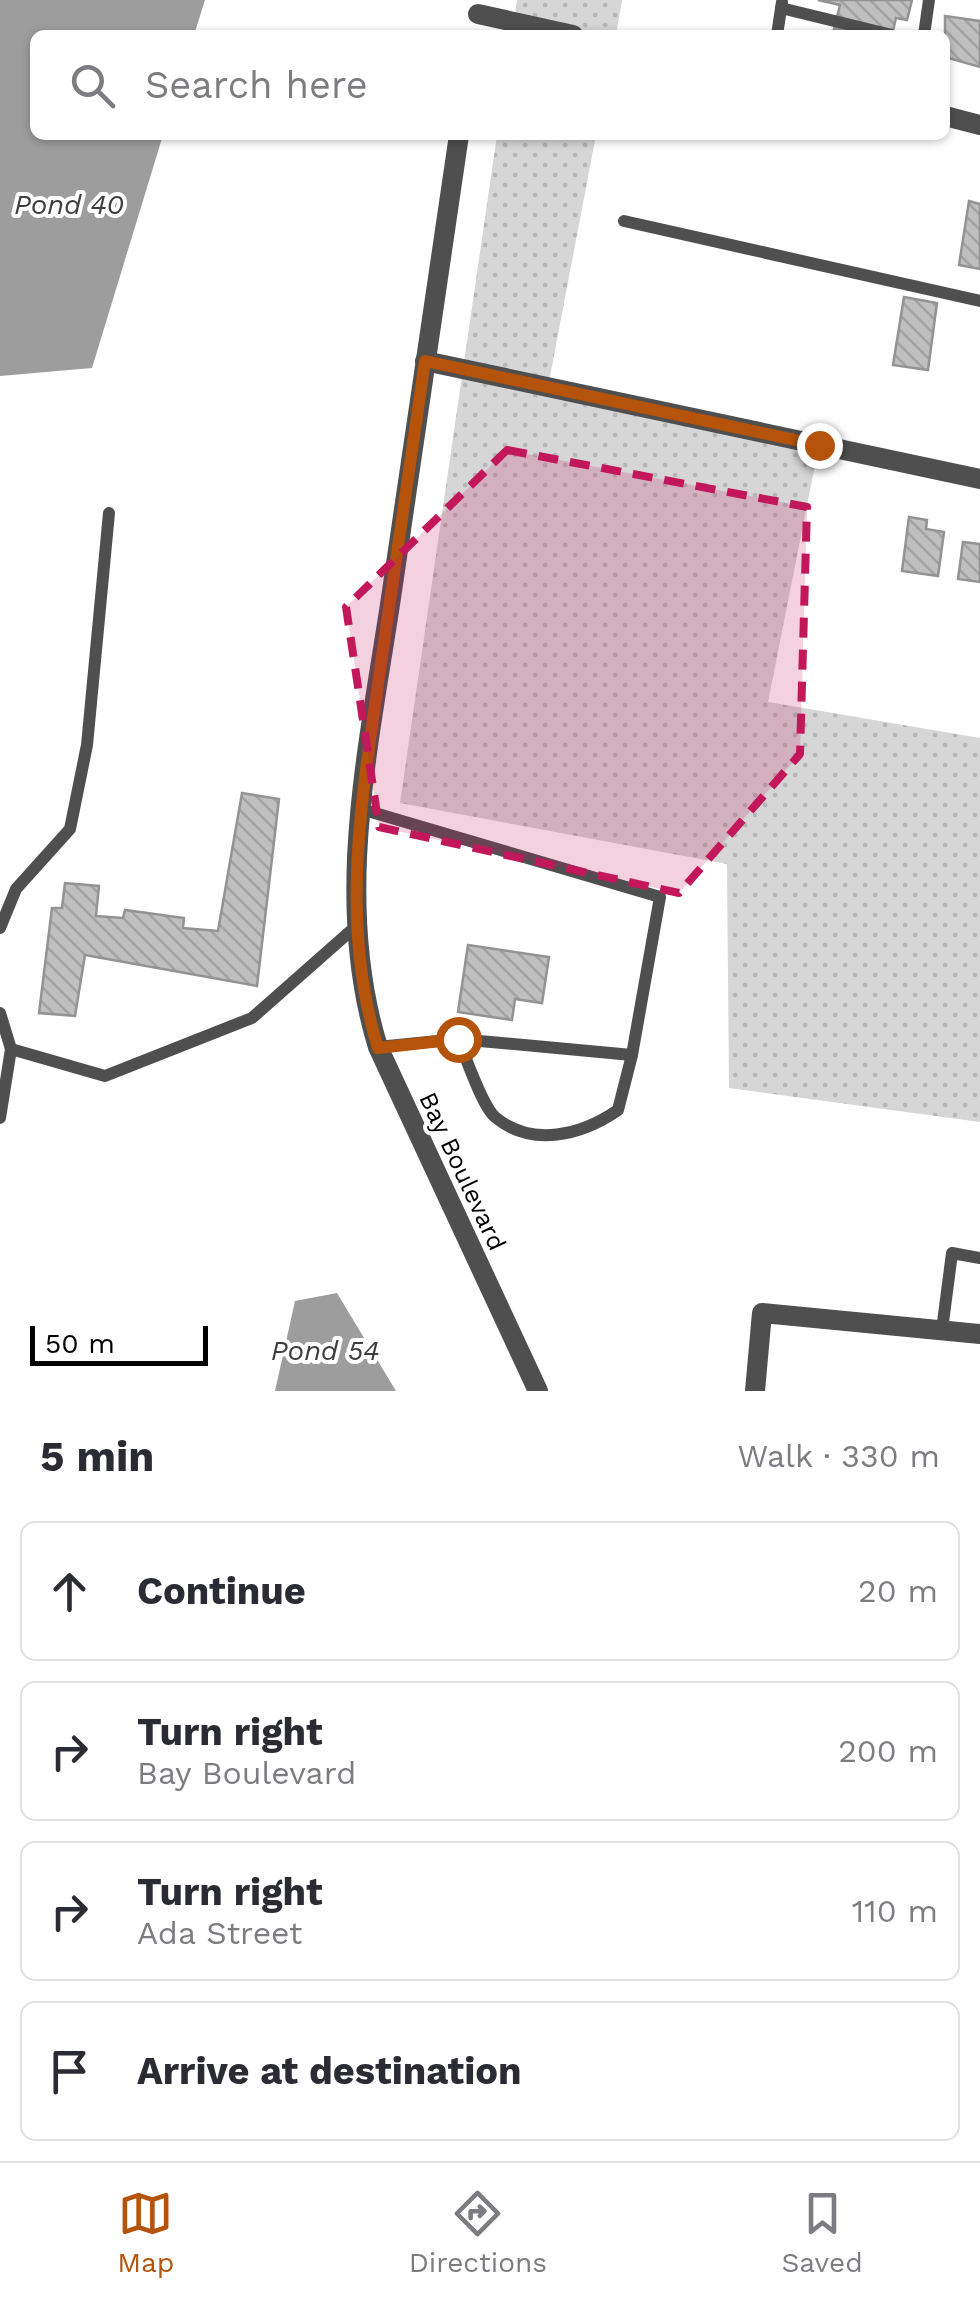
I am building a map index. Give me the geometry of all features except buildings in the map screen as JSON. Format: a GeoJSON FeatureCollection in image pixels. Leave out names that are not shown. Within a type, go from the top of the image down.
{"type":"FeatureCollection","features":[{"type":"Feature","properties":{"kind":"street"},"geometry":{"type":"LineString","coordinates":[[477,16],[548,30]]}},
{"type":"Feature","properties":{"kind":"street"},"geometry":{"type":"LineString","coordinates":[[950,117],[980,125]]}},
{"type":"Feature","properties":{"kind":"street","name":"Bay Boulevard"},"geometry":{"type":"LineString","coordinates":[[458,140],[360,809],[354,928],[364,1003],[378,1048],[538,1391]]}},
{"type":"Feature","properties":{"kind":"street"},"geometry":{"type":"LineString","coordinates":[[425,361],[980,479]]}},
{"type":"Feature","properties":{"kind":"street"},"geometry":{"type":"LineString","coordinates":[[755,1391],[762,1313],[980,1334]]}},
{"type":"Feature","properties":{"kind":"lane"},"geometry":{"type":"LineString","coordinates":[[925,30],[929,0]]}},
{"type":"Feature","properties":{"kind":"lane"},"geometry":{"type":"LineString","coordinates":[[778,30],[781,4],[874,30]]}},
{"type":"Feature","properties":{"kind":"lane"},"geometry":{"type":"LineString","coordinates":[[624,221],[980,302]]}},
{"type":"Feature","properties":{"kind":"lane"},"geometry":{"type":"LineString","coordinates":[[0,928],[16,889],[70,830],[86,745],[109,513]]}},
{"type":"Feature","properties":{"kind":"lane"},"geometry":{"type":"LineString","coordinates":[[360,809],[660,897],[632,1055],[618,1110],[592,1128],[532,1137],[492,1116],[458,1039]]}},
{"type":"Feature","properties":{"kind":"lane"},"geometry":{"type":"LineString","coordinates":[[11,1049],[104,1076],[252,1018],[354,928]]}},
{"type":"Feature","properties":{"kind":"lane"},"geometry":{"type":"LineString","coordinates":[[0,1013],[11,1049],[0,1118]]}},
{"type":"Feature","properties":{"kind":"lane"},"geometry":{"type":"LineString","coordinates":[[378,1048],[458,1039],[632,1055]]}},
{"type":"Feature","properties":{"kind":"lane"},"geometry":{"type":"LineString","coordinates":[[942,1330],[952,1252],[980,1258]]}},
{"type":"Feature","properties":{"kind":"highlighted area"},"geometry":{"type":"Polygon","coordinates":[[[507,450],[807,507],[800,754],[679,893],[379,827],[346,607],[507,450]]]}},
{"type":"Feature","properties":{"kind":"shaded area"},"geometry":{"type":"Polygon","coordinates":[[[517,0],[622,0],[617,30],[513,30],[517,0]]]}},
{"type":"Feature","properties":{"kind":"shaded area"},"geometry":{"type":"Polygon","coordinates":[[[496,140],[595,140],[548,387],[819,445],[768,702],[980,738],[980,1122],[729,1088],[727,864],[400,803],[496,140]]]}},
{"type":"Feature","properties":{"kind":"water","name":"Pond 40"},"geometry":{"type":"Polygon","coordinates":[[[0,0],[205,0],[196,30],[30,30],[30,140],[161,140],[92,368],[0,376],[0,0]]]}},
{"type":"Feature","properties":{"kind":"water","name":"Pond 54"},"geometry":{"type":"Polygon","coordinates":[[[337,1293],[396,1391],[275,1391],[295,1301],[337,1293]]]}},
{"type":"Feature","properties":{"kind":"route"},"geometry":{"type":"LineString","coordinates":[[458,1039],[378,1048],[364,1003],[354,928],[360,809],[425,361],[819,445]]}}]}
